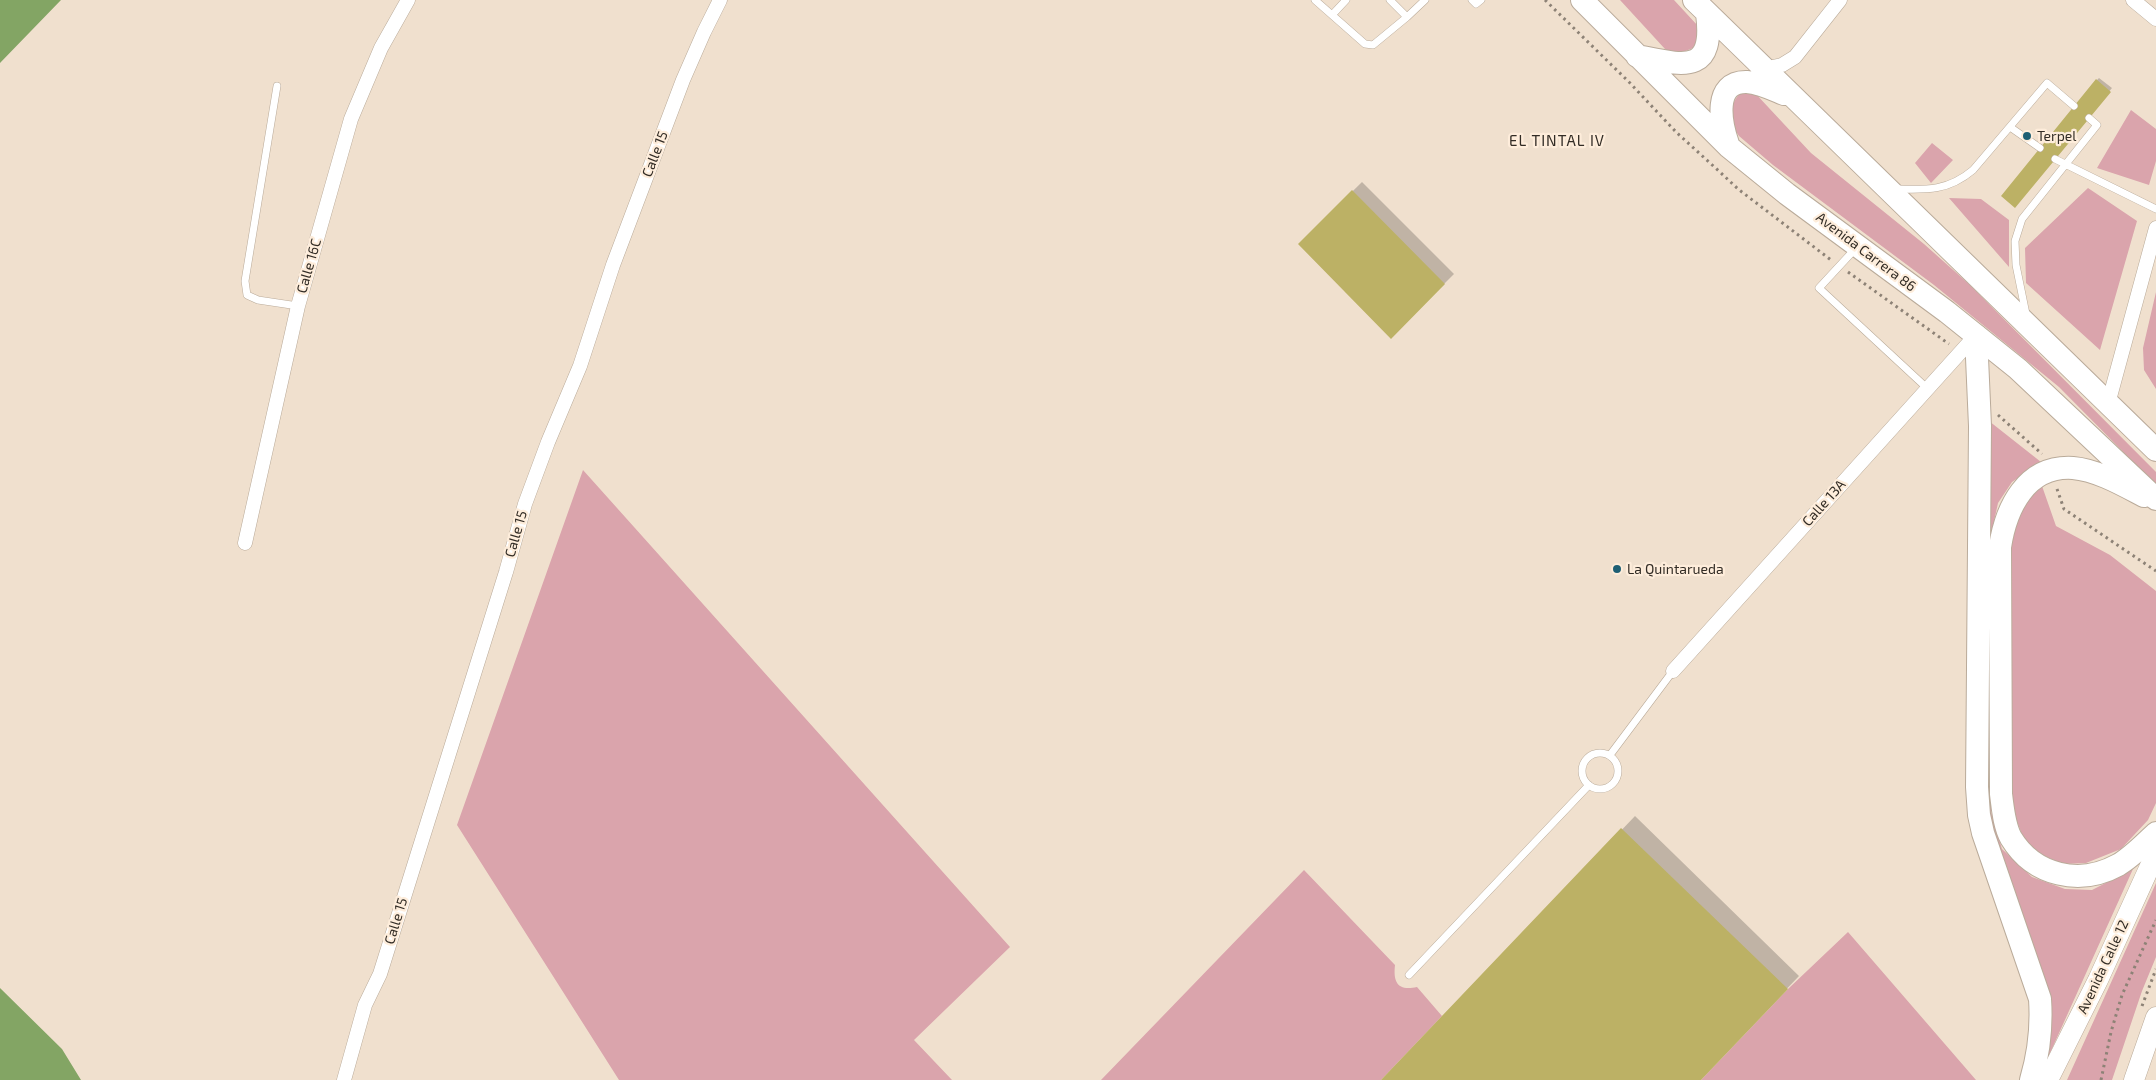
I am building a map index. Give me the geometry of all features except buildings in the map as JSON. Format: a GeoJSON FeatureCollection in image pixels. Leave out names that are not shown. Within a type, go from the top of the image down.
{"type":"FeatureCollection","features":[{"type":"Feature","properties":{"kind":"main road","name":"Avenida Carrera 86"},"geometry":{"type":"LineString","coordinates":[[1582,0],[1729,147],[1780,188],[1976,335],[2041,388],[2156,499]]}},
{"type":"Feature","properties":{"kind":"main road"},"geometry":{"type":"LineString","coordinates":[[1637,56],[1681,64],[1693,61],[1702,54],[1709,41],[1700,6]]}},
{"type":"Feature","properties":{"kind":"main road"},"geometry":{"type":"LineString","coordinates":[[1700,6],[2156,450]]}},
{"type":"Feature","properties":{"kind":"main road"},"geometry":{"type":"LineString","coordinates":[[1729,147],[1722,128],[1720,115],[1724,95],[1729,88],[1740,83],[1757,83],[1792,96]]}},
{"type":"Feature","properties":{"kind":"main road"},"geometry":{"type":"LineString","coordinates":[[1976,335],[1980,426],[1977,787],[1983,833],[2040,1000],[2040,1046],[2031,1080]]}},
{"type":"Feature","properties":{"kind":"main road"},"geometry":{"type":"LineString","coordinates":[[2156,503],[2096,474],[2073,468],[2050,470],[2032,481],[2019,493],[2010,508],[2003,527],[2000,547],[2001,794],[2004,819],[2011,837],[2026,859],[2046,870],[2073,876],[2099,873],[2118,865],[2156,833]]}},
{"type":"Feature","properties":{"kind":"main road","name":"Avenida Calle 12"},"geometry":{"type":"LineString","coordinates":[[2048,1080],[2098,980],[2156,853]]}},
{"type":"Feature","properties":{"kind":"main road"},"geometry":{"type":"LineString","coordinates":[[2134,1080],[2156,1016]]}},
{"type":"Feature","properties":{"kind":"street","name":"Calle 16C"},"geometry":{"type":"LineString","coordinates":[[245,543],[298,306],[351,120],[381,48],[408,0]]}},
{"type":"Feature","properties":{"kind":"street","name":"Calle 15"},"geometry":{"type":"LineString","coordinates":[[344,1080],[365,1004],[380,974],[506,572],[525,504],[548,442],[580,366],[613,265],[680,89],[720,0]]}},
{"type":"Feature","properties":{"kind":"street"},"geometry":{"type":"LineString","coordinates":[[1764,69],[1782,65],[1796,57],[1840,0]]}},
{"type":"Feature","properties":{"kind":"street"},"geometry":{"type":"LineString","coordinates":[[2133,0],[2156,19]]}},
{"type":"Feature","properties":{"kind":"street"},"geometry":{"type":"LineString","coordinates":[[2108,404],[2153,248],[2156,228]]}},
{"type":"Feature","properties":{"kind":"street","name":"Calle 13A"},"geometry":{"type":"LineString","coordinates":[[1673,671],[1976,335]]}},
{"type":"Feature","properties":{"kind":"lane"},"geometry":{"type":"LineString","coordinates":[[1315,0],[1365,44],[1373,45],[1424,0]]}},
{"type":"Feature","properties":{"kind":"lane"},"geometry":{"type":"LineString","coordinates":[[1332,15],[1346,0]]}},
{"type":"Feature","properties":{"kind":"lane"},"geometry":{"type":"LineString","coordinates":[[1390,0],[1407,17]]}},
{"type":"Feature","properties":{"kind":"lane"},"geometry":{"type":"LineString","coordinates":[[1472,0],[1476,4],[1481,0]]}},
{"type":"Feature","properties":{"kind":"lane"},"geometry":{"type":"LineString","coordinates":[[1887,189],[1932,189],[1945,187],[1960,181],[1973,170],[2047,83],[2074,106]]}},
{"type":"Feature","properties":{"kind":"lane"},"geometry":{"type":"LineString","coordinates":[[278,86],[245,281],[247,295],[258,300],[298,306]]}},
{"type":"Feature","properties":{"kind":"lane"},"geometry":{"type":"LineString","coordinates":[[2028,326],[2016,265],[2015,240],[2022,218],[2098,125],[2089,118]]}},
{"type":"Feature","properties":{"kind":"lane"},"geometry":{"type":"LineString","coordinates":[[2010,127],[2040,148]]}},
{"type":"Feature","properties":{"kind":"lane"},"geometry":{"type":"LineString","coordinates":[[2056,159],[2156,209]]}},
{"type":"Feature","properties":{"kind":"lane"},"geometry":{"type":"LineString","coordinates":[[1858,246],[1819,288],[1928,388]]}},
{"type":"Feature","properties":{"kind":"lane"},"geometry":{"type":"LineString","coordinates":[[1610,755],[1673,671]]}},
{"type":"Feature","properties":{"kind":"lane"},"geometry":{"type":"LineString","coordinates":[[1603,752],[1610,755],[1616,761],[1619,769],[1613,784],[1606,788],[1598,789],[1589,785],[1584,780],[1583,764],[1588,757],[1595,753],[1603,752]]}},
{"type":"Feature","properties":{"kind":"lane"},"geometry":{"type":"LineString","coordinates":[[1409,975],[1589,785]]}},
{"type":"Feature","properties":{"kind":"path"},"geometry":{"type":"LineString","coordinates":[[1996,412],[2045,456]]}},
{"type":"Feature","properties":{"kind":"path"},"geometry":{"type":"LineString","coordinates":[[2064,509],[2156,571]]}},
{"type":"Feature","properties":{"kind":"path"},"geometry":{"type":"LineString","coordinates":[[2101,1080],[2111,1032],[2122,995],[2156,920]]}},
{"type":"Feature","properties":{"kind":"shaded area"},"geometry":{"type":"Polygon","coordinates":[[[0,0],[61,0],[0,63],[0,0]]]}},
{"type":"Feature","properties":{"kind":"shaded area"},"geometry":{"type":"Polygon","coordinates":[[[1620,0],[1674,0],[1698,26],[1699,37],[1693,48],[1675,55],[1665,49],[1620,0]]]}},
{"type":"Feature","properties":{"kind":"shaded area"},"geometry":{"type":"Polygon","coordinates":[[[1755,93],[1811,153],[1924,244],[1970,285],[2156,472],[2156,485],[2059,387],[1934,285],[1773,165],[1739,136],[1733,127],[1730,108],[1739,94],[1755,93]]]}},
{"type":"Feature","properties":{"kind":"shaded area"},"geometry":{"type":"Polygon","coordinates":[[[2131,110],[2156,129],[2156,161],[2149,185],[2097,168],[2131,110]]]}},
{"type":"Feature","properties":{"kind":"shaded area"},"geometry":{"type":"Polygon","coordinates":[[[1932,143],[1953,160],[1931,183],[1915,163],[1932,143]]]}},
{"type":"Feature","properties":{"kind":"shaded area"},"geometry":{"type":"Polygon","coordinates":[[[2088,188],[2137,221],[2100,350],[2026,283],[2025,248],[2088,188]]]}},
{"type":"Feature","properties":{"kind":"shaded area"},"geometry":{"type":"Polygon","coordinates":[[[1949,198],[1981,199],[2009,220],[2009,267],[1949,198]]]}},
{"type":"Feature","properties":{"kind":"shaded area"},"geometry":{"type":"Polygon","coordinates":[[[2156,292],[2156,389],[2144,370],[2143,348],[2156,292]]]}},
{"type":"Feature","properties":{"kind":"shaded area"},"geometry":{"type":"Polygon","coordinates":[[[1989,421],[2041,462],[2012,482],[1998,503],[1993,526],[1991,812],[2002,849],[2032,877],[2065,889],[2092,890],[2133,869],[2041,1073],[2048,1034],[1985,811],[1989,421]]]}},
{"type":"Feature","properties":{"kind":"shaded area"},"geometry":{"type":"Polygon","coordinates":[[[583,470],[1010,947],[914,1040],[952,1080],[619,1080],[457,825],[583,470]]]}},
{"type":"Feature","properties":{"kind":"shaded area"},"geometry":{"type":"Polygon","coordinates":[[[2042,486],[2056,526],[2110,555],[2156,591],[2156,803],[2148,820],[2121,849],[2086,863],[2063,864],[2040,854],[2024,840],[2014,813],[2009,781],[2008,553],[2016,518],[2028,500],[2042,486]]]}},
{"type":"Feature","properties":{"kind":"shaded area"},"geometry":{"type":"Polygon","coordinates":[[[1304,870],[1395,965],[1395,977],[1398,984],[1405,988],[1417,987],[1442,1016],[1381,1080],[1101,1080],[1304,870]]]}},
{"type":"Feature","properties":{"kind":"shaded area"},"geometry":{"type":"Polygon","coordinates":[[[2156,883],[2156,957],[2142,991],[2112,1080],[2067,1080],[2156,883]]]}},
{"type":"Feature","properties":{"kind":"shaded area"},"geometry":{"type":"Polygon","coordinates":[[[1848,932],[1976,1080],[1701,1080],[1788,989],[1848,932]]]}},
{"type":"Feature","properties":{"kind":"shaded area"},"geometry":{"type":"Polygon","coordinates":[[[0,988],[62,1049],[81,1080],[0,1080],[0,988]]]}},
{"type":"Feature","properties":{"kind":"place","name":"Terpel"},"geometry":{"type":"Point","coordinates":[2027,136]}},
{"type":"Feature","properties":{"kind":"place","name":"La Quintarueda"},"geometry":{"type":"Point","coordinates":[1617,569]}},
{"type":"Feature","properties":{"kind":"district","name":"EL TINTAL IV"},"geometry":{"type":"Point","coordinates":[1557,141]}}]}
